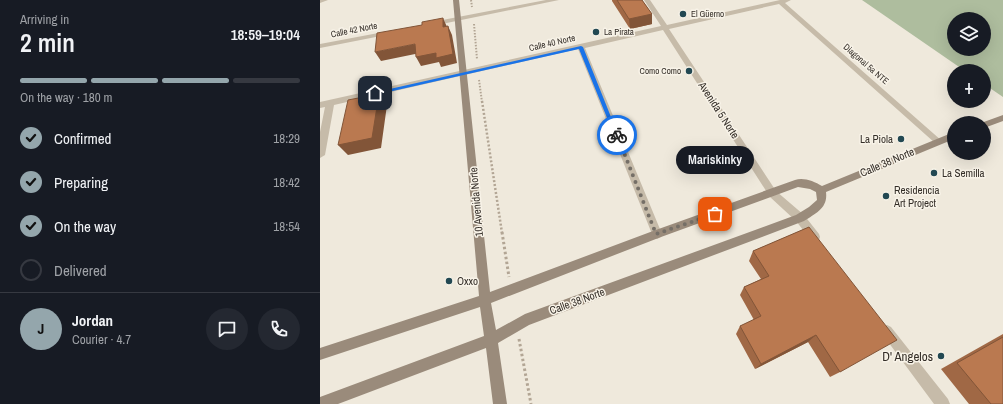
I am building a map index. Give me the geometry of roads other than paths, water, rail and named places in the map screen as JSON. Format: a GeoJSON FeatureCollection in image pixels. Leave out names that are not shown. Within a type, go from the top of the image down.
{"type":"FeatureCollection","features":[{"type":"Feature","properties":{"kind":"main road","name":"10 Avenida Norte"},"geometry":{"type":"LineString","coordinates":[[456,0],[485,300],[500,404]]}},
{"type":"Feature","properties":{"kind":"main road"},"geometry":{"type":"LineString","coordinates":[[991,122],[1003,118]]}},
{"type":"Feature","properties":{"kind":"main road","name":"Calle 38 Norte"},"geometry":{"type":"LineString","coordinates":[[320,404],[491,340],[516,324],[800,218],[813,210],[822,201],[820,190],[947,138]]}},
{"type":"Feature","properties":{"kind":"main road"},"geometry":{"type":"LineString","coordinates":[[320,354],[511,291],[656,234],[773,194],[798,183],[812,185],[820,190]]}},
{"type":"Feature","properties":{"kind":"street"},"geometry":{"type":"LineString","coordinates":[[320,1],[325,0]]}},
{"type":"Feature","properties":{"kind":"street"},"geometry":{"type":"LineString","coordinates":[[428,25],[556,0]]}},
{"type":"Feature","properties":{"kind":"street","name":"Avenida 5 Norte"},"geometry":{"type":"LineString","coordinates":[[647,0],[773,194],[800,218],[824,249]]}},
{"type":"Feature","properties":{"kind":"street","name":"Calle 40 Norte"},"geometry":{"type":"LineString","coordinates":[[320,105],[784,1]]}},
{"type":"Feature","properties":{"kind":"street","name":"Diagonal 5a NTE"},"geometry":{"type":"LineString","coordinates":[[784,1],[938,141]]}},
{"type":"Feature","properties":{"kind":"street","name":"Calle 42 Norte"},"geometry":{"type":"LineString","coordinates":[[320,46],[397,31]]}},
{"type":"Feature","properties":{"kind":"street"},"geometry":{"type":"LineString","coordinates":[[581,47],[656,234]]}},
{"type":"Feature","properties":{"kind":"street"},"geometry":{"type":"LineString","coordinates":[[320,155],[330,103]]}},
{"type":"Feature","properties":{"kind":"street"},"geometry":{"type":"LineString","coordinates":[[881,323],[943,404]]}},
{"type":"Feature","properties":{"kind":"place","name":"El Güerno"},"geometry":{"type":"Point","coordinates":[683,14]}},
{"type":"Feature","properties":{"kind":"place","name":"La Pirata"},"geometry":{"type":"Point","coordinates":[596,32]}},
{"type":"Feature","properties":{"kind":"place","name":"Como Como"},"geometry":{"type":"Point","coordinates":[689,71]}},
{"type":"Feature","properties":{"kind":"place","name":"La Piola"},"geometry":{"type":"Point","coordinates":[901,139]}},
{"type":"Feature","properties":{"kind":"place","name":"La Semilla"},"geometry":{"type":"Point","coordinates":[934,173]}},
{"type":"Feature","properties":{"kind":"place","name":"Residencia Art Project"},"geometry":{"type":"Point","coordinates":[886,196]}},
{"type":"Feature","properties":{"kind":"place","name":"Mariskinky"},"geometry":{"type":"Point","coordinates":[715,214]}},
{"type":"Feature","properties":{"kind":"place","name":"Oxxo"},"geometry":{"type":"Point","coordinates":[449,281]}},
{"type":"Feature","properties":{"kind":"place","name":"D' Angelos"},"geometry":{"type":"Point","coordinates":[941,356]}}]}
